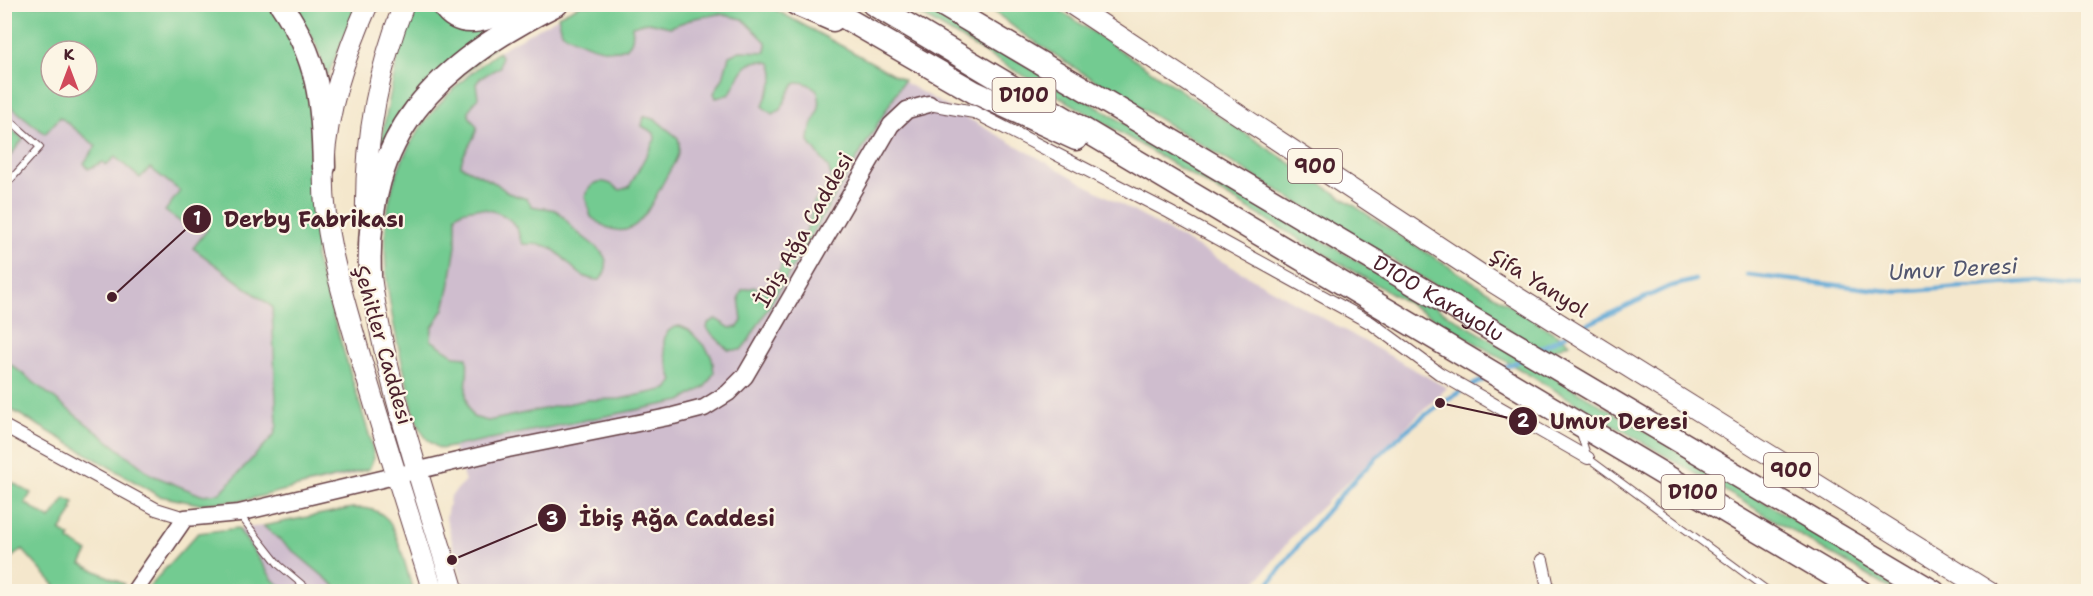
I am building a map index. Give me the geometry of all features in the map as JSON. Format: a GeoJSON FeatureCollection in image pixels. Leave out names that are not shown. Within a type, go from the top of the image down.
{"type":"FeatureCollection","features":[{"type":"Feature","properties":{"kind":"highway"},"geometry":{"type":"LineString","coordinates":[[281,4],[304,41],[316,79],[322,111],[324,167]]}},
{"type":"Feature","properties":{"kind":"highway"},"geometry":{"type":"LineString","coordinates":[[442,4],[453,15],[473,22],[497,16],[517,4]]}},
{"type":"Feature","properties":{"kind":"highway"},"geometry":{"type":"LineString","coordinates":[[370,275],[370,238],[374,196],[384,164],[403,126],[433,89],[479,51],[557,4]]}},
{"type":"Feature","properties":{"kind":"highway"},"geometry":{"type":"LineString","coordinates":[[796,4],[900,49]]}},
{"type":"Feature","properties":{"kind":"highway"},"geometry":{"type":"LineString","coordinates":[[821,4],[974,92],[1175,185]]}},
{"type":"Feature","properties":{"kind":"highway","name":"D100 Karayolu"},"geometry":{"type":"LineString","coordinates":[[873,4],[1862,591]]}},
{"type":"Feature","properties":{"kind":"highway","name":"D100 Karayolu"},"geometry":{"type":"LineString","coordinates":[[941,4],[1934,591]]}},
{"type":"Feature","properties":{"kind":"highway"},"geometry":{"type":"LineString","coordinates":[[958,4],[1008,44]]}},
{"type":"Feature","properties":{"kind":"main road","name":"Şehitler Caddesi"},"geometry":{"type":"LineString","coordinates":[[368,4],[335,95],[324,167],[327,218],[338,277],[377,416],[433,591]]}},
{"type":"Feature","properties":{"kind":"main road","name":"Şehitler Caddesi"},"geometry":{"type":"LineString","coordinates":[[404,4],[386,60],[372,127],[366,208],[370,275],[390,377],[454,591]]}},
{"type":"Feature","properties":{"kind":"main road","name":"Şifa Yanyol"},"geometry":{"type":"LineString","coordinates":[[1071,4],[1561,325],[1989,591]]}},
{"type":"Feature","properties":{"kind":"street"},"geometry":{"type":"LineString","coordinates":[[929,104],[974,112],[1169,212],[1371,322],[1457,383],[1588,458]]}},
{"type":"Feature","properties":{"kind":"street","name":"İbiş Ağa Caddesi"},"geometry":{"type":"LineString","coordinates":[[186,518],[239,513],[508,449],[704,408],[728,393],[745,376],[891,125],[907,110],[929,104]]}},
{"type":"Feature","properties":{"kind":"street"},"geometry":{"type":"LineString","coordinates":[[4,426],[156,509],[186,518],[134,591]]}},
{"type":"Feature","properties":{"kind":"street"},"geometry":{"type":"LineString","coordinates":[[1542,560],[1549,591]]}},
{"type":"Feature","properties":{"kind":"lane"},"geometry":{"type":"LineString","coordinates":[[4,116],[40,147],[4,187]]}},
{"type":"Feature","properties":{"kind":"lane"},"geometry":{"type":"LineString","coordinates":[[1576,422],[1588,458],[1770,591]]}},
{"type":"Feature","properties":{"kind":"lane"},"geometry":{"type":"LineString","coordinates":[[239,513],[279,565],[310,591]]}},
{"type":"Feature","properties":{"kind":"shaded area"},"geometry":{"type":"Polygon","coordinates":[[[5,5],[200,5],[357,474],[246,500],[199,504],[159,496],[5,406],[5,5]]]}},
{"type":"Feature","properties":{"kind":"shaded area"},"geometry":{"type":"Polygon","coordinates":[[[580,5],[767,5],[1447,388],[1300,527],[1249,591],[465,591],[446,518],[450,497],[465,481],[453,448],[441,449],[433,445],[419,427],[390,305],[385,265],[385,218],[393,177],[408,145],[439,103],[468,74],[505,47],[580,5]]]}},
{"type":"Feature","properties":{"kind":"shaded area"},"geometry":{"type":"Polygon","coordinates":[[[263,526],[341,591],[145,592],[198,533],[263,526]]]}},
{"type":"Feature","properties":{"kind":"green space"},"geometry":{"type":"Polygon","coordinates":[[[5,5],[274,5],[299,50],[313,118],[314,185],[320,236],[315,257],[371,441],[374,458],[369,469],[246,500],[199,504],[159,496],[5,406],[4,359],[152,475],[201,495],[220,493],[274,435],[277,425],[272,307],[193,248],[208,229],[189,215],[182,223],[165,211],[180,191],[150,168],[140,178],[115,157],[107,165],[103,162],[88,169],[84,163],[96,146],[60,117],[45,134],[4,101],[5,5]]]}},
{"type":"Feature","properties":{"kind":"green space"},"geometry":{"type":"Polygon","coordinates":[[[293,5],[358,5],[327,77],[315,42],[293,5]]]}},
{"type":"Feature","properties":{"kind":"green space"},"geometry":{"type":"Polygon","coordinates":[[[416,5],[431,5],[434,9],[502,21],[532,5],[540,5],[379,151],[398,55],[416,5]]]}},
{"type":"Feature","properties":{"kind":"green space"},"geometry":{"type":"Polygon","coordinates":[[[580,5],[767,5],[904,80],[741,350],[728,350],[707,329],[708,323],[716,319],[730,328],[738,327],[742,321],[739,297],[742,290],[755,287],[764,292],[771,291],[785,256],[806,232],[814,202],[829,186],[831,176],[828,167],[809,142],[819,104],[817,90],[809,84],[797,83],[789,91],[781,110],[772,114],[763,107],[773,80],[773,69],[771,63],[755,61],[745,68],[730,94],[716,98],[714,93],[723,78],[729,56],[740,51],[766,52],[766,42],[743,19],[719,14],[695,18],[670,27],[648,22],[632,26],[632,39],[627,47],[606,50],[593,47],[562,32],[558,16],[580,5]]]}},
{"type":"Feature","properties":{"kind":"green space"},"geometry":{"type":"Polygon","coordinates":[[[904,5],[925,5],[1915,591],[1894,591],[904,5]]]}},
{"type":"Feature","properties":{"kind":"green space"},"geometry":{"type":"Polygon","coordinates":[[[986,5],[1052,5],[1391,230],[1570,343],[1547,353],[1078,70],[1020,32],[986,5]]]}},
{"type":"Feature","properties":{"kind":"green space"},"geometry":{"type":"Polygon","coordinates":[[[498,52],[501,56],[500,67],[480,78],[476,84],[478,97],[469,110],[469,116],[477,127],[463,156],[461,166],[497,184],[508,193],[527,199],[532,206],[558,212],[600,251],[606,263],[600,280],[585,277],[548,246],[523,244],[511,221],[496,212],[471,209],[456,215],[456,246],[449,288],[444,309],[432,328],[431,340],[455,356],[467,357],[466,395],[473,417],[488,421],[586,400],[620,399],[667,389],[673,381],[664,340],[671,329],[680,326],[689,330],[706,348],[712,357],[714,373],[705,387],[681,401],[441,449],[425,436],[419,427],[412,406],[393,323],[387,277],[385,234],[391,194],[404,157],[425,121],[456,86],[498,52]]]}},
{"type":"Feature","properties":{"kind":"green space"},"geometry":{"type":"Polygon","coordinates":[[[644,116],[656,120],[678,138],[678,155],[651,205],[637,224],[628,229],[618,230],[605,227],[591,217],[585,196],[592,186],[600,182],[610,184],[620,190],[629,187],[655,139],[654,133],[642,126],[644,116]]]}},
{"type":"Feature","properties":{"kind":"green space"},"geometry":{"type":"Polygon","coordinates":[[[5,124],[23,139],[5,163],[7,138],[5,124]]]}},
{"type":"Feature","properties":{"kind":"green space"},"geometry":{"type":"Polygon","coordinates":[[[4,478],[31,493],[25,503],[50,519],[65,498],[74,502],[71,508],[73,510],[60,531],[70,537],[69,540],[88,552],[81,564],[124,584],[117,591],[54,591],[57,588],[22,549],[5,563],[4,478]]]}},
{"type":"Feature","properties":{"kind":"green space"},"geometry":{"type":"Polygon","coordinates":[[[352,508],[376,511],[389,522],[398,540],[413,591],[341,591],[263,526],[352,508]]]}},
{"type":"Feature","properties":{"kind":"green space"},"geometry":{"type":"Polygon","coordinates":[[[238,528],[273,580],[288,591],[145,591],[198,533],[238,528]]]}},
{"type":"Feature","properties":{"kind":"waterway","name":"Umur Deresi"},"geometry":{"type":"LineString","coordinates":[[1747,275],[1898,292],[2038,281],[2088,285]]}},
{"type":"Feature","properties":{"kind":"waterway","name":"Umur Deresi"},"geometry":{"type":"LineString","coordinates":[[1579,328],[1668,287],[1695,280]]}},
{"type":"Feature","properties":{"kind":"waterway","name":"Umur Deresi"},"geometry":{"type":"LineString","coordinates":[[1539,349],[1566,335]]}},
{"type":"Feature","properties":{"kind":"waterway","name":"Umur Deresi"},"geometry":{"type":"LineString","coordinates":[[1502,369],[1524,358]]}},
{"type":"Feature","properties":{"kind":"waterway","name":"Umur Deresi"},"geometry":{"type":"LineString","coordinates":[[1263,592],[1322,516],[1390,445],[1445,401],[1487,378]]}},
{"type":"Feature","properties":{"kind":"place","name":"Derby Fabrikası"},"geometry":{"type":"Point","coordinates":[112,297]}},
{"type":"Feature","properties":{"kind":"place","name":"Umur Deresi"},"geometry":{"type":"Point","coordinates":[1440,403]}},
{"type":"Feature","properties":{"kind":"place","name":"İbiş Ağa Caddesi"},"geometry":{"type":"Point","coordinates":[452,560]}}]}
